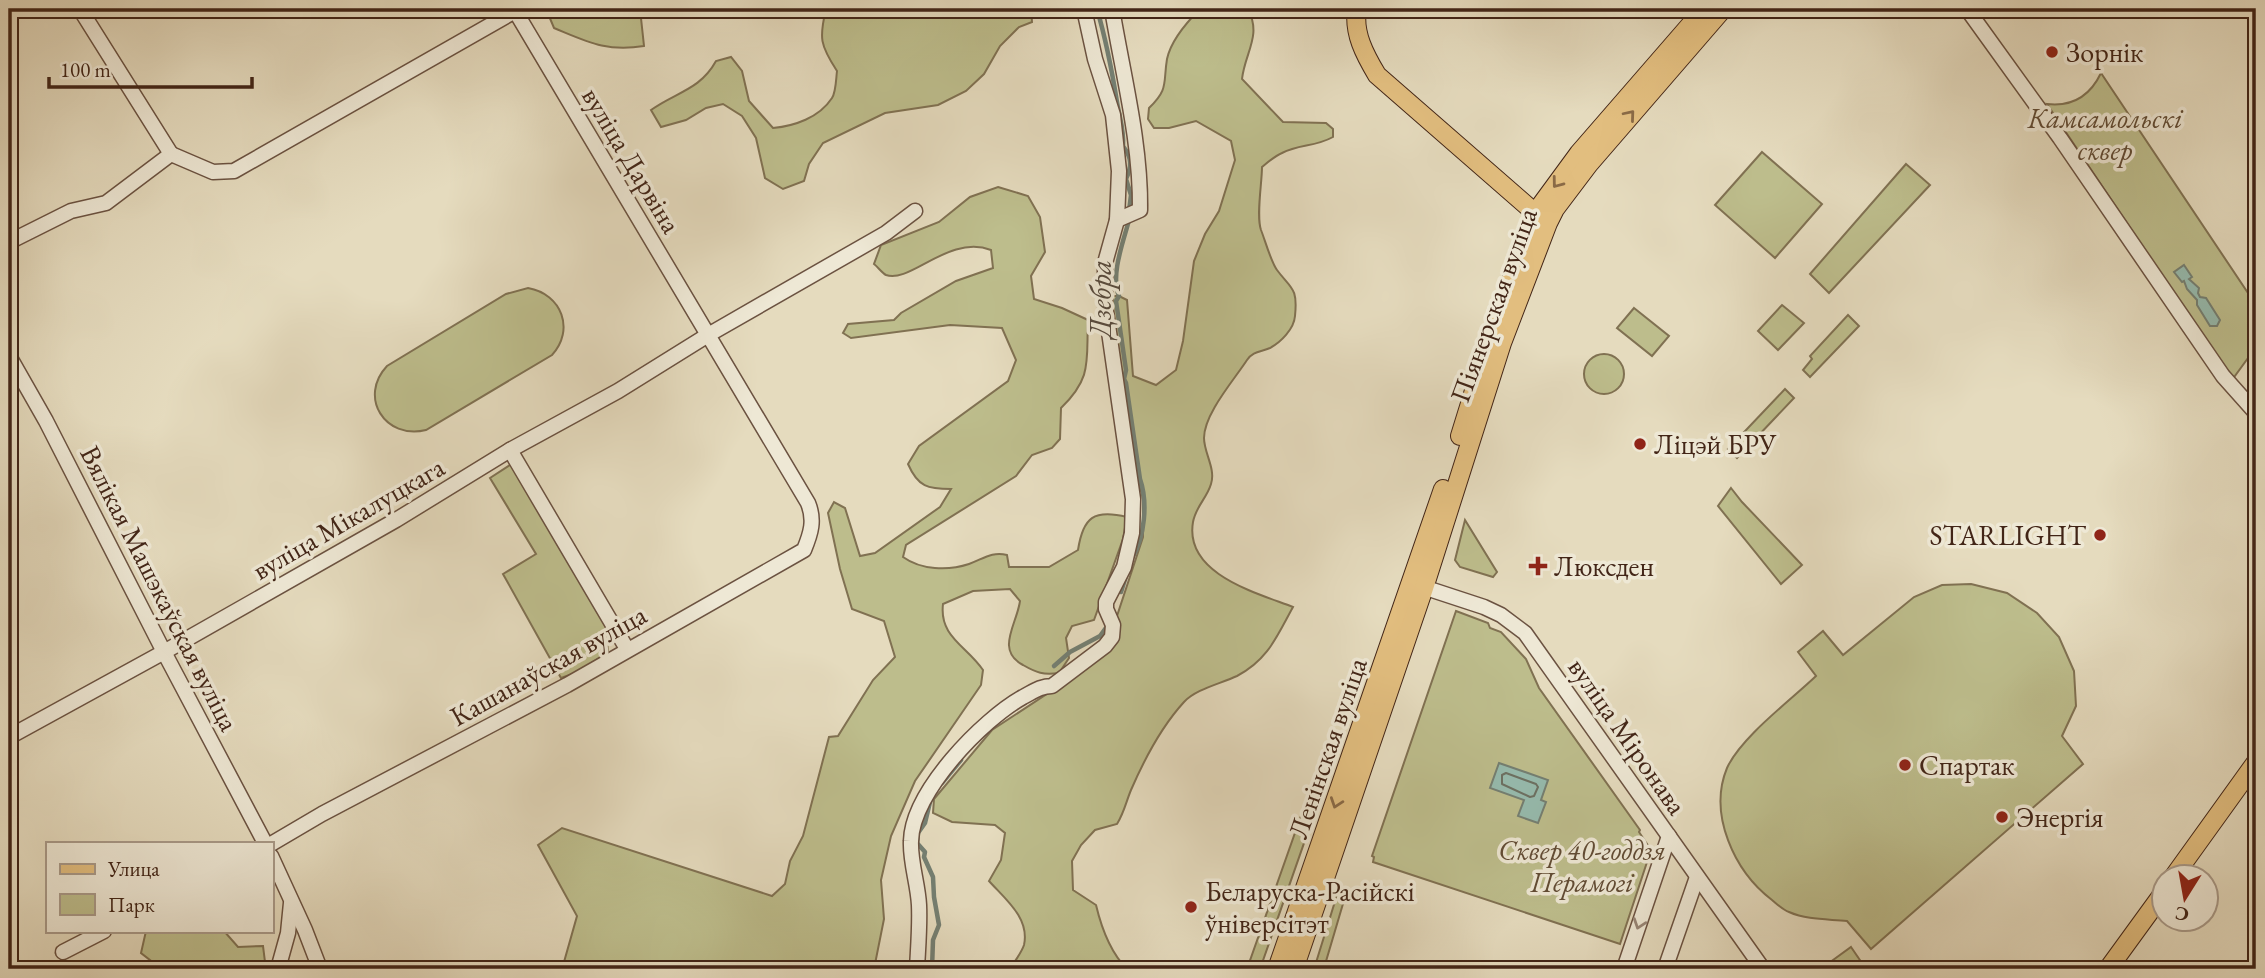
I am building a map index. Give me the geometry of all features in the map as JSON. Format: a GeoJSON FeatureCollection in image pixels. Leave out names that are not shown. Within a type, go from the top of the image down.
{"type":"FeatureCollection","features":[{"type":"Feature","properties":{"kind":"main road","name":"Піянерская вуліца"},"geometry":{"type":"LineString","coordinates":[[1418,586],[1490,339],[1541,218],[1579,153],[1704,9]]}},
{"type":"Feature","properties":{"kind":"main road","name":"Піянерская вуліца"},"geometry":{"type":"LineString","coordinates":[[1541,218],[1555,209],[1589,164],[1723,9]]}},
{"type":"Feature","properties":{"kind":"main road"},"geometry":{"type":"LineString","coordinates":[[1354,12],[1362,50],[1377,75],[1541,218]]}},
{"type":"Feature","properties":{"kind":"main road","name":"Ленінская вуліца"},"geometry":{"type":"LineString","coordinates":[[1278,969],[1418,586]]}},
{"type":"Feature","properties":{"kind":"main road","name":"Ленінская вуліца"},"geometry":{"type":"LineString","coordinates":[[1294,969],[1418,586]]}},
{"type":"Feature","properties":{"kind":"main road"},"geometry":{"type":"LineString","coordinates":[[2185,862],[2256,762]]}},
{"type":"Feature","properties":{"kind":"main road"},"geometry":{"type":"LineString","coordinates":[[2108,969],[2150,910]]}},
{"type":"Feature","properties":{"kind":"street"},"geometry":{"type":"LineString","coordinates":[[80,9],[171,154],[213,172],[234,171],[515,10]]}},
{"type":"Feature","properties":{"kind":"street"},"geometry":{"type":"LineString","coordinates":[[917,969],[919,905],[910,842],[914,823],[927,793],[966,743],[1004,708],[1042,686],[1059,681],[1112,638],[1113,625],[1106,602],[1124,567],[1132,533],[1133,499],[1105,304],[1105,263],[1117,220],[1119,170],[1113,115],[1095,59],[1084,9]]}},
{"type":"Feature","properties":{"kind":"street"},"geometry":{"type":"LineString","coordinates":[[1112,9],[1140,189],[1140,210],[1117,220]]}},
{"type":"Feature","properties":{"kind":"street"},"geometry":{"type":"LineString","coordinates":[[1967,9],[2060,138],[2223,376],[2256,414]]}},
{"type":"Feature","properties":{"kind":"street","name":"вуліца Дарвіна"},"geometry":{"type":"LineString","coordinates":[[515,10],[808,503]]}},
{"type":"Feature","properties":{"kind":"street"},"geometry":{"type":"LineString","coordinates":[[9,242],[71,211],[106,203],[171,154]]}},
{"type":"Feature","properties":{"kind":"street"},"geometry":{"type":"LineString","coordinates":[[708,335],[886,233],[915,211]]}},
{"type":"Feature","properties":{"kind":"street","name":"вуліца Мікалуцкага"},"geometry":{"type":"LineString","coordinates":[[9,737],[396,520],[510,450],[618,391],[708,335]]}},
{"type":"Feature","properties":{"kind":"street","name":"Вялікая Машэкаўская вуліца"},"geometry":{"type":"LineString","coordinates":[[9,356],[46,421],[264,842]]}},
{"type":"Feature","properties":{"kind":"street"},"geometry":{"type":"LineString","coordinates":[[510,450],[627,649]]}},
{"type":"Feature","properties":{"kind":"street","name":"Кашанаўская вуліца"},"geometry":{"type":"LineString","coordinates":[[273,843],[322,814],[481,732],[804,550],[813,515],[808,503]]}},
{"type":"Feature","properties":{"kind":"street","name":"вуліца Міронава"},"geometry":{"type":"LineString","coordinates":[[1418,586],[1485,607],[1501,615],[1525,634],[1763,969]]}},
{"type":"Feature","properties":{"kind":"street"},"geometry":{"type":"LineString","coordinates":[[1624,969],[1669,836]]}},
{"type":"Feature","properties":{"kind":"street"},"geometry":{"type":"LineString","coordinates":[[273,861],[320,969]]}},
{"type":"Feature","properties":{"kind":"street"},"geometry":{"type":"LineString","coordinates":[[1665,969],[1697,877]]}},
{"type":"Feature","properties":{"kind":"street"},"geometry":{"type":"LineString","coordinates":[[278,969],[288,933],[291,903]]}},
{"type":"Feature","properties":{"kind":"street"},"geometry":{"type":"LineString","coordinates":[[288,933],[295,929],[305,930]]}},
{"type":"Feature","properties":{"kind":"street"},"geometry":{"type":"LineString","coordinates":[[63,952],[102,932]]}},
{"type":"Feature","properties":{"kind":"green space"},"geometry":{"type":"Polygon","coordinates":[[[546,9],[640,9],[644,46],[608,47],[577,38],[554,28],[546,9]]]}},
{"type":"Feature","properties":{"kind":"green space"},"geometry":{"type":"Polygon","coordinates":[[[826,9],[1031,9],[1032,22],[1019,27],[1000,46],[984,74],[966,91],[938,105],[885,113],[823,143],[809,164],[804,181],[783,189],[765,178],[756,138],[742,116],[723,104],[706,108],[686,120],[661,127],[651,110],[695,85],[716,61],[731,57],[742,71],[749,101],[773,128],[797,123],[820,111],[833,95],[837,71],[822,41],[826,9]]]}},
{"type":"Feature","properties":{"kind":"green space"},"geometry":{"type":"Polygon","coordinates":[[[1200,9],[1248,9],[1252,19],[1253,36],[1242,79],[1283,122],[1326,123],[1333,129],[1333,137],[1288,150],[1262,167],[1259,208],[1261,230],[1275,266],[1294,294],[1294,321],[1290,330],[1278,342],[1249,357],[1209,419],[1204,438],[1212,478],[1193,522],[1193,540],[1200,555],[1211,568],[1243,588],[1293,607],[1271,646],[1257,663],[1237,676],[1202,690],[1184,702],[1161,732],[1148,755],[1117,824],[1095,830],[1081,845],[1072,861],[1073,890],[1096,905],[1107,939],[1127,969],[1011,969],[1024,945],[1023,926],[1009,902],[989,881],[1001,860],[1005,833],[995,825],[952,822],[933,813],[934,799],[992,730],[1065,682],[1115,633],[1117,616],[1143,537],[1143,499],[1126,430],[1111,307],[1113,296],[1127,300],[1133,376],[1156,385],[1176,370],[1183,341],[1194,261],[1205,234],[1219,211],[1235,160],[1231,141],[1196,121],[1169,128],[1154,128],[1148,119],[1149,108],[1162,90],[1172,45],[1200,9]]]}},
{"type":"Feature","properties":{"kind":"green space","name":"Камсамольскі сквер"},"geometry":{"type":"Polygon","coordinates":[[[2101,73],[2256,305],[2256,347],[2232,380],[2047,104],[2065,104],[2080,98],[2092,88],[2101,73]]]}},
{"type":"Feature","properties":{"kind":"green space"},"geometry":{"type":"Polygon","coordinates":[[[1762,152],[1822,204],[1775,258],[1715,205],[1762,152]]]}},
{"type":"Feature","properties":{"kind":"green space"},"geometry":{"type":"Polygon","coordinates":[[[1906,164],[1930,185],[1829,293],[1810,274],[1906,164]]]}},
{"type":"Feature","properties":{"kind":"green space"},"geometry":{"type":"Polygon","coordinates":[[[998,187],[1028,196],[1040,217],[1045,252],[1031,276],[1034,299],[1088,320],[1086,368],[1078,387],[1061,408],[1060,439],[1052,448],[1032,455],[1016,476],[906,545],[903,557],[918,565],[944,568],[1002,554],[1007,555],[1009,567],[1049,567],[1078,550],[1083,530],[1092,518],[1106,514],[1127,517],[1123,539],[1094,620],[1072,626],[1066,638],[1069,658],[1059,673],[1044,673],[1023,665],[1010,652],[1010,636],[1020,601],[1010,589],[973,591],[943,604],[945,625],[983,670],[981,685],[915,781],[891,836],[881,880],[884,919],[874,969],[562,969],[577,916],[538,845],[562,828],[772,896],[785,884],[790,861],[803,836],[829,737],[838,736],[873,680],[895,657],[884,621],[852,609],[828,513],[834,502],[845,508],[860,556],[875,553],[940,507],[951,489],[925,485],[916,478],[908,464],[919,446],[1008,381],[1016,360],[1002,328],[950,325],[851,338],[843,333],[848,324],[894,320],[901,313],[956,281],[993,268],[991,250],[975,247],[946,253],[896,276],[886,275],[874,264],[881,245],[939,222],[970,197],[998,187]]]}},
{"type":"Feature","properties":{"kind":"green space"},"geometry":{"type":"Polygon","coordinates":[[[528,288],[549,297],[561,314],[563,335],[552,355],[426,430],[399,429],[388,422],[380,413],[375,390],[387,366],[506,294],[528,288]]]}},
{"type":"Feature","properties":{"kind":"green space"},"geometry":{"type":"Polygon","coordinates":[[[1782,305],[1804,323],[1778,350],[1758,331],[1782,305]]]}},
{"type":"Feature","properties":{"kind":"green space"},"geometry":{"type":"Polygon","coordinates":[[[1634,308],[1669,336],[1652,356],[1617,328],[1634,308]]]}},
{"type":"Feature","properties":{"kind":"green space"},"geometry":{"type":"Polygon","coordinates":[[[1848,315],[1859,326],[1810,377],[1803,370],[1812,359],[1810,356],[1848,315]]]}},
{"type":"Feature","properties":{"kind":"green space"},"geometry":{"type":"Polygon","coordinates":[[[1604,354],[1612,355],[1618,360],[1623,366],[1623,382],[1618,388],[1612,393],[1604,394],[1596,393],[1590,388],[1585,382],[1584,374],[1585,366],[1590,360],[1596,355],[1604,354]]]}},
{"type":"Feature","properties":{"kind":"green space"},"geometry":{"type":"Polygon","coordinates":[[[1785,389],[1794,398],[1737,458],[1728,449],[1785,389]]]}},
{"type":"Feature","properties":{"kind":"green space"},"geometry":{"type":"Polygon","coordinates":[[[513,463],[605,619],[608,652],[578,672],[561,678],[503,574],[536,554],[490,478],[513,463]]]}},
{"type":"Feature","properties":{"kind":"green space"},"geometry":{"type":"Polygon","coordinates":[[[1731,488],[1802,565],[1781,584],[1718,506],[1731,488]]]}},
{"type":"Feature","properties":{"kind":"green space"},"geometry":{"type":"Polygon","coordinates":[[[1465,520],[1497,572],[1493,577],[1460,567],[1455,560],[1465,520]]]}},
{"type":"Feature","properties":{"kind":"green space","name":"Спартак"},"geometry":{"type":"Polygon","coordinates":[[[1971,584],[2007,593],[2037,613],[2059,637],[2074,671],[2076,706],[2062,736],[2083,764],[1871,949],[1847,921],[1796,915],[1782,908],[1758,888],[1736,858],[1728,840],[1721,804],[1722,786],[1727,768],[1743,744],[1816,676],[1798,652],[1823,631],[1843,655],[1914,597],[1942,585],[1971,584]]]}},
{"type":"Feature","properties":{"kind":"green space","name":"Сквер 40-годдзя Перамогі"},"geometry":{"type":"Polygon","coordinates":[[[1456,611],[1488,623],[1490,628],[1501,632],[1526,659],[1539,688],[1640,830],[1651,850],[1620,944],[1373,862],[1372,856],[1456,611]]]}},
{"type":"Feature","properties":{"kind":"green space"},"geometry":{"type":"Polygon","coordinates":[[[1314,779],[1325,783],[1260,969],[1247,969],[1314,779]]]}},
{"type":"Feature","properties":{"kind":"green space"},"geometry":{"type":"Polygon","coordinates":[[[1342,893],[1345,897],[1324,968],[1314,969],[1337,895],[1342,893]]]}},
{"type":"Feature","properties":{"kind":"green space"},"geometry":{"type":"Polygon","coordinates":[[[146,932],[225,932],[238,947],[263,946],[265,962],[259,969],[170,969],[159,967],[141,953],[146,932]]]}},
{"type":"Feature","properties":{"kind":"green space"},"geometry":{"type":"Polygon","coordinates":[[[1851,947],[1866,969],[1822,968],[1851,947]]]}},
{"type":"Feature","properties":{"kind":"water"},"geometry":{"type":"Polygon","coordinates":[[[2184,265],[2192,277],[2189,279],[2199,288],[2200,297],[2206,298],[2220,320],[2217,326],[2210,326],[2197,305],[2197,300],[2174,272],[2184,265]]]}},
{"type":"Feature","properties":{"kind":"water"},"geometry":{"type":"Polygon","coordinates":[[[1499,763],[1548,780],[1541,800],[1546,802],[1538,823],[1518,816],[1524,800],[1490,788],[1499,763]]]}},
{"type":"Feature","properties":{"kind":"waterway","name":"Дзебра"},"geometry":{"type":"LineString","coordinates":[[1097,9],[1111,67],[1123,146],[1130,162],[1126,179],[1131,195],[1129,211]]}},
{"type":"Feature","properties":{"kind":"waterway","name":"Дзебра"},"geometry":{"type":"LineString","coordinates":[[1129,220],[1117,268],[1119,296],[1116,301],[1126,370],[1124,379],[1144,498],[1142,530],[1132,558]]}},
{"type":"Feature","properties":{"kind":"waterway","name":"Дзебра"},"geometry":{"type":"LineString","coordinates":[[1121,592],[1126,576]]}},
{"type":"Feature","properties":{"kind":"waterway","name":"Дзебра"},"geometry":{"type":"LineString","coordinates":[[1054,666],[1070,652],[1100,636],[1108,625]]}},
{"type":"Feature","properties":{"kind":"waterway","name":"Дзебра"},"geometry":{"type":"LineString","coordinates":[[942,783],[961,760]]}},
{"type":"Feature","properties":{"kind":"waterway","name":"Дзебра"},"geometry":{"type":"LineString","coordinates":[[931,798],[917,843],[925,852],[924,857],[933,877],[939,925],[933,940],[932,969]]}},
{"type":"Feature","properties":{"kind":"place","name":"Зорнік"},"geometry":{"type":"Point","coordinates":[2052,52]}},
{"type":"Feature","properties":{"kind":"place","name":"Ліцэй БРУ"},"geometry":{"type":"Point","coordinates":[1640,444]}},
{"type":"Feature","properties":{"kind":"place","name":"STARLIGHT"},"geometry":{"type":"Point","coordinates":[2100,535]}},
{"type":"Feature","properties":{"kind":"place","name":"Люксден"},"geometry":{"type":"Point","coordinates":[1538,566]}},
{"type":"Feature","properties":{"kind":"place","name":"Спартак"},"geometry":{"type":"Point","coordinates":[1905,765]}},
{"type":"Feature","properties":{"kind":"place","name":"Энергія"},"geometry":{"type":"Point","coordinates":[2002,817]}},
{"type":"Feature","properties":{"kind":"place","name":"Беларуска-Расійскі ўніверсітэт"},"geometry":{"type":"Point","coordinates":[1191,907]}}]}
